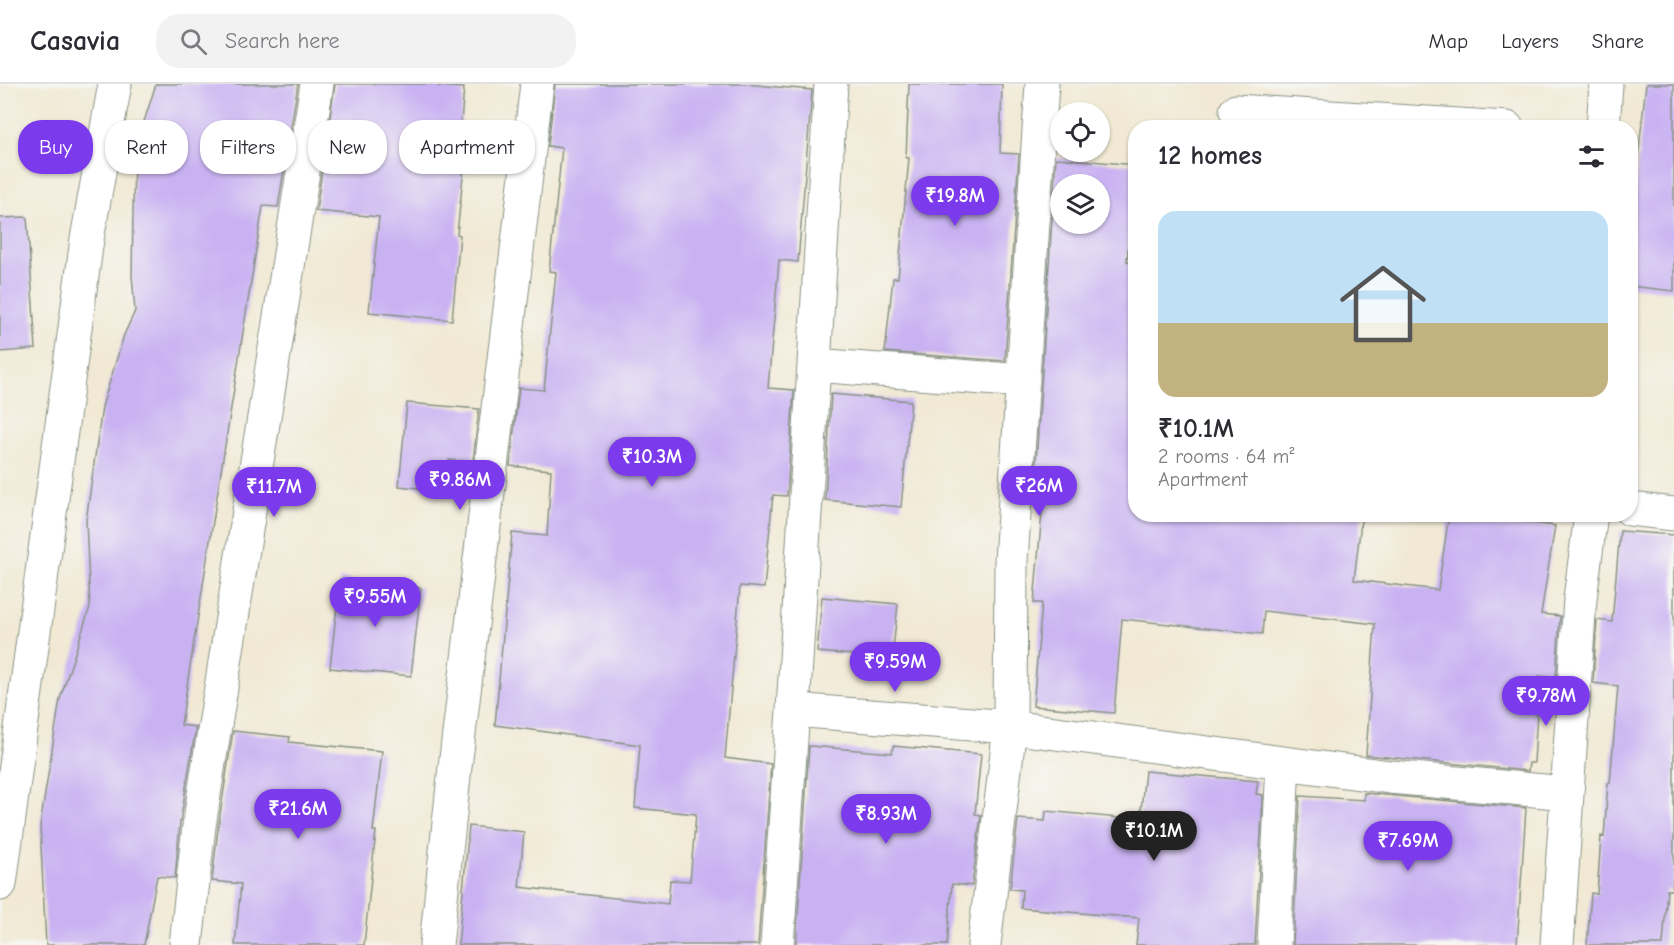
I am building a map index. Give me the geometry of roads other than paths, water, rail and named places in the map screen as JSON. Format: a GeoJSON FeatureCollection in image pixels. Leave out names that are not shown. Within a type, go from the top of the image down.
{"type":"FeatureCollection","features":[{"type":"Feature","properties":{"kind":"street"},"geometry":{"type":"LineString","coordinates":[[0,884],[5,813],[87,239],[115,84]]}},
{"type":"Feature","properties":{"kind":"street"},"geometry":{"type":"LineString","coordinates":[[186,945],[199,826],[318,84]]}},
{"type":"Feature","properties":{"kind":"street"},"geometry":{"type":"LineString","coordinates":[[436,945],[456,755],[537,84]]}},
{"type":"Feature","properties":{"kind":"street"},"geometry":{"type":"LineString","coordinates":[[777,945],[831,84]]}},
{"type":"Feature","properties":{"kind":"street"},"geometry":{"type":"LineString","coordinates":[[984,945],[1010,727],[1011,561],[1042,84]]}},
{"type":"Feature","properties":{"kind":"street"},"geometry":{"type":"LineString","coordinates":[[1604,120],[1606,84]]}},
{"type":"Feature","properties":{"kind":"street"},"geometry":{"type":"LineString","coordinates":[[1236,107],[1404,120]]}},
{"type":"Feature","properties":{"kind":"street"},"geometry":{"type":"LineString","coordinates":[[814,365],[1023,381]]}},
{"type":"Feature","properties":{"kind":"street"},"geometry":{"type":"LineString","coordinates":[[1638,510],[1674,514]]}},
{"type":"Feature","properties":{"kind":"street"},"geometry":{"type":"LineString","coordinates":[[1557,945],[1580,599],[1590,522]]}},
{"type":"Feature","properties":{"kind":"street"},"geometry":{"type":"LineString","coordinates":[[793,711],[1010,727],[1390,777],[1567,794]]}},
{"type":"Feature","properties":{"kind":"street"},"geometry":{"type":"LineString","coordinates":[[1274,945],[1283,763]]}}]}
